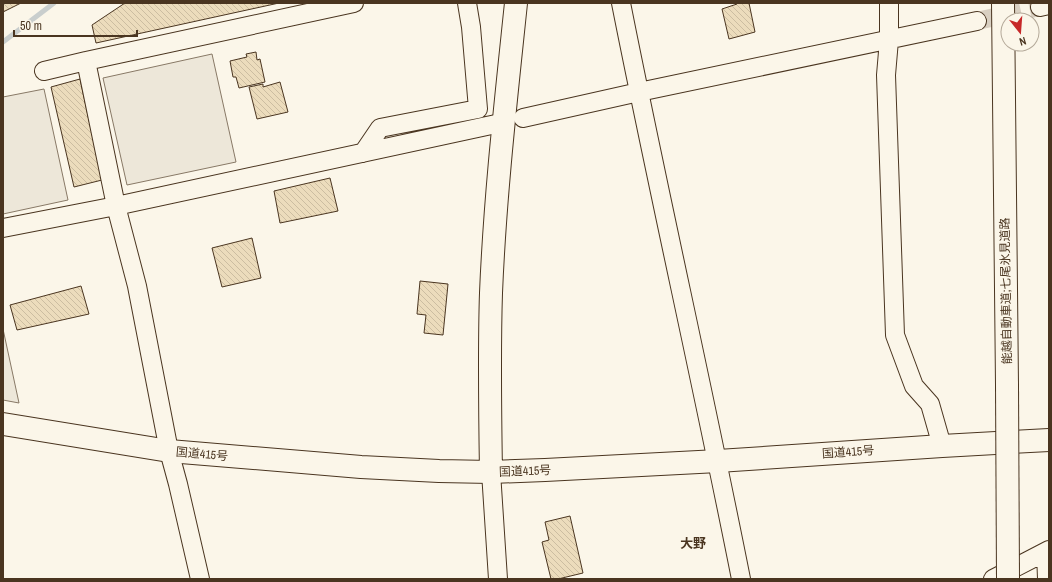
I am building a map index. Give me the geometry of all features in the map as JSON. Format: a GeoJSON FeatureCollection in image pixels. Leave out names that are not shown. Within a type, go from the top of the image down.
{"type":"FeatureCollection","features":[{"type":"Feature","properties":{"kind":"highway"},"geometry":{"type":"LineString","coordinates":[[491,472],[491,292],[500,150],[516,3]]}},
{"type":"Feature","properties":{"kind":"highway","name":"能越自動車道;七尾氷見道路"},"geometry":{"type":"LineString","coordinates":[[1003,3],[1013,386],[1021,579]]}},
{"type":"Feature","properties":{"kind":"highway","name":"能越自動車道;七尾氷見道路"},"geometry":{"type":"LineString","coordinates":[[1008,579],[1013,386],[1018,52]]}},
{"type":"Feature","properties":{"kind":"highway","name":"国道415号"},"geometry":{"type":"LineString","coordinates":[[3,424],[169,451],[361,467],[491,472],[718,461],[1049,440]]}},
{"type":"Feature","properties":{"kind":"street"},"geometry":{"type":"LineString","coordinates":[[44,71],[354,3]]}},
{"type":"Feature","properties":{"kind":"street"},"geometry":{"type":"LineString","coordinates":[[363,153],[380,128],[478,109],[471,27],[467,3]]}},
{"type":"Feature","properties":{"kind":"street"},"geometry":{"type":"LineString","coordinates":[[621,3],[718,461],[741,579]]}},
{"type":"Feature","properties":{"kind":"street"},"geometry":{"type":"LineString","coordinates":[[889,3],[889,40],[886,75],[895,335],[914,386],[930,404],[942,446]]}},
{"type":"Feature","properties":{"kind":"street"},"geometry":{"type":"LineString","coordinates":[[523,118],[977,21]]}},
{"type":"Feature","properties":{"kind":"street"},"geometry":{"type":"LineString","coordinates":[[86,61],[116,206],[137,286],[154,380],[169,451],[200,579]]}},
{"type":"Feature","properties":{"kind":"street"},"geometry":{"type":"LineString","coordinates":[[3,228],[116,206],[496,124]]}},
{"type":"Feature","properties":{"kind":"street"},"geometry":{"type":"LineString","coordinates":[[491,472],[498,579]]}},
{"type":"Feature","properties":{"kind":"street"},"geometry":{"type":"LineString","coordinates":[[994,579],[1048,551],[1047,579]]}},
{"type":"Feature","properties":{"kind":"shaded area"},"geometry":{"type":"Polygon","coordinates":[[[212,54],[236,162],[127,185],[103,78],[212,54]]]}},
{"type":"Feature","properties":{"kind":"shaded area"},"geometry":{"type":"Polygon","coordinates":[[[44,89],[68,200],[3,214],[3,97],[44,89]]]}},
{"type":"Feature","properties":{"kind":"shaded area"},"geometry":{"type":"Polygon","coordinates":[[[3,329],[19,403],[3,400],[3,329]]]}},
{"type":"Feature","properties":{"kind":"building"},"geometry":{"type":"Polygon","coordinates":[[[3,3],[21,3],[3,12],[3,3]]]}},
{"type":"Feature","properties":{"kind":"building"},"geometry":{"type":"Polygon","coordinates":[[[125,3],[279,3],[96,43],[92,25],[125,3]]]}},
{"type":"Feature","properties":{"kind":"building"},"geometry":{"type":"Polygon","coordinates":[[[737,3],[749,3],[755,32],[729,39],[722,9],[737,3]]]}},
{"type":"Feature","properties":{"kind":"building"},"geometry":{"type":"Polygon","coordinates":[[[256,52],[257,60],[260,59],[265,82],[239,88],[236,77],[233,77],[230,61],[247,57],[246,54],[256,52]]]}},
{"type":"Feature","properties":{"kind":"building"},"geometry":{"type":"Polygon","coordinates":[[[80,79],[102,180],[74,187],[51,87],[80,79]]]}},
{"type":"Feature","properties":{"kind":"building"},"geometry":{"type":"Polygon","coordinates":[[[280,82],[288,112],[257,119],[249,87],[263,84],[263,87],[280,82]]]}},
{"type":"Feature","properties":{"kind":"building"},"geometry":{"type":"Polygon","coordinates":[[[330,178],[338,211],[280,223],[274,191],[330,178]]]}},
{"type":"Feature","properties":{"kind":"building"},"geometry":{"type":"Polygon","coordinates":[[[252,238],[261,278],[222,287],[212,248],[252,238]]]}},
{"type":"Feature","properties":{"kind":"building"},"geometry":{"type":"Polygon","coordinates":[[[420,281],[448,284],[443,335],[424,333],[426,315],[417,314],[420,281]]]}},
{"type":"Feature","properties":{"kind":"building"},"geometry":{"type":"Polygon","coordinates":[[[81,286],[89,314],[17,330],[10,305],[81,286]]]}},
{"type":"Feature","properties":{"kind":"building"},"geometry":{"type":"Polygon","coordinates":[[[570,516],[583,573],[558,579],[551,579],[542,542],[549,540],[545,522],[570,516]]]}},
{"type":"Feature","properties":{"kind":"waterway"},"geometry":{"type":"LineString","coordinates":[[3,42],[54,3]]}},
{"type":"Feature","properties":{"kind":"tunnel"},"geometry":{"type":"LineString","coordinates":[[977,21],[1040,7]]}},
{"type":"Feature","properties":{"kind":"district","name":"大野"},"geometry":{"type":"Point","coordinates":[693,543]}}]}
